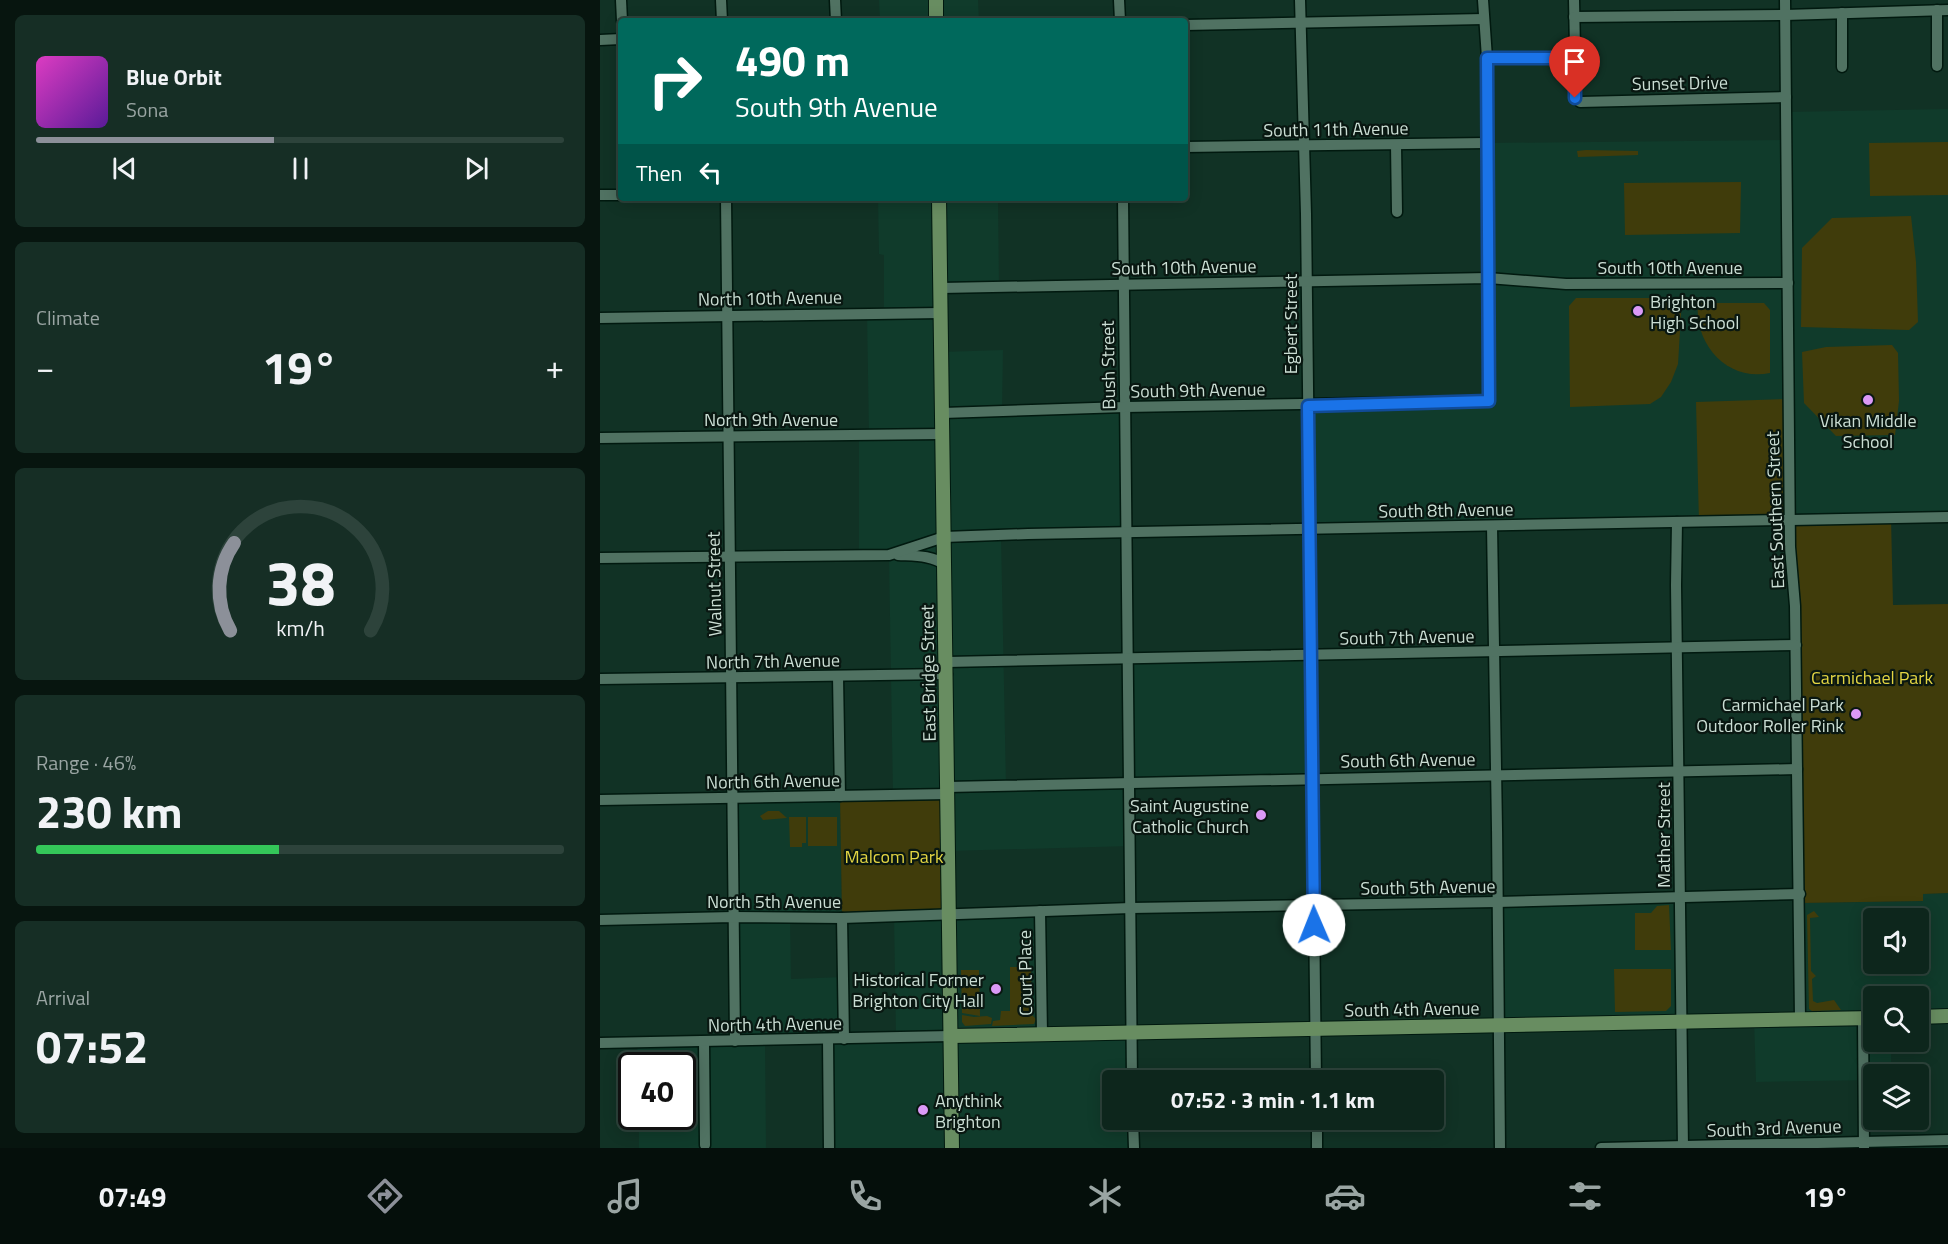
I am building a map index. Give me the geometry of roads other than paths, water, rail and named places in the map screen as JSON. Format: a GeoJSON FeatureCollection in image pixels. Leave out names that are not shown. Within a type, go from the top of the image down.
{"type":"FeatureCollection","features":[{"type":"Feature","properties":{"kind":"main road"},"geometry":{"type":"LineString","coordinates":[[936,0],[936,18]]}},
{"type":"Feature","properties":{"kind":"main road","name":"East Bridge Street"},"geometry":{"type":"LineString","coordinates":[[939,201],[952,1148]]}},
{"type":"Feature","properties":{"kind":"main road"},"geometry":{"type":"LineString","coordinates":[[1929,1017],[1948,1016]]}},
{"type":"Feature","properties":{"kind":"main road","name":"South 4th Avenue"},"geometry":{"type":"LineString","coordinates":[[951,1036],[1863,1018]]}},
{"type":"Feature","properties":{"kind":"street"},"geometry":{"type":"LineString","coordinates":[[621,0],[622,18]]}},
{"type":"Feature","properties":{"kind":"street"},"geometry":{"type":"LineString","coordinates":[[721,0],[722,18]]}},
{"type":"Feature","properties":{"kind":"street"},"geometry":{"type":"LineString","coordinates":[[835,0],[836,18]]}},
{"type":"Feature","properties":{"kind":"street"},"geometry":{"type":"LineString","coordinates":[[1119,0],[1120,18]]}},
{"type":"Feature","properties":{"kind":"street","name":"Egbert Street"},"geometry":{"type":"LineString","coordinates":[[1300,0],[1314,778],[1316,1070]]}},
{"type":"Feature","properties":{"kind":"street"},"geometry":{"type":"LineString","coordinates":[[1484,0],[1487,58],[1488,278]]}},
{"type":"Feature","properties":{"kind":"street"},"geometry":{"type":"LineString","coordinates":[[1487,58],[1575,58],[1574,0]]}},
{"type":"Feature","properties":{"kind":"street","name":"East Southern Street"},"geometry":{"type":"LineString","coordinates":[[1785,0],[1790,520],[1796,645],[1800,1018]]}},
{"type":"Feature","properties":{"kind":"street"},"geometry":{"type":"LineString","coordinates":[[1574,17],[1785,15],[1942,10],[1937,66]]}},
{"type":"Feature","properties":{"kind":"street"},"geometry":{"type":"LineString","coordinates":[[1842,13],[1842,67]]}},
{"type":"Feature","properties":{"kind":"street"},"geometry":{"type":"LineString","coordinates":[[1188,25],[1484,19]]}},
{"type":"Feature","properties":{"kind":"street"},"geometry":{"type":"LineString","coordinates":[[600,40],[618,39]]}},
{"type":"Feature","properties":{"kind":"street","name":"Sunset Drive"},"geometry":{"type":"LineString","coordinates":[[1575,58],[1575,98],[1580,102],[1786,97]]}},
{"type":"Feature","properties":{"kind":"street","name":"South 11th Avenue"},"geometry":{"type":"LineString","coordinates":[[1188,147],[1487,143]]}},
{"type":"Feature","properties":{"kind":"street"},"geometry":{"type":"LineString","coordinates":[[1396,145],[1397,212]]}},
{"type":"Feature","properties":{"kind":"street"},"geometry":{"type":"LineString","coordinates":[[600,195],[618,195]]}},
{"type":"Feature","properties":{"kind":"street","name":"Walnut Street"},"geometry":{"type":"LineString","coordinates":[[726,201],[735,1041]]}},
{"type":"Feature","properties":{"kind":"street","name":"Bush Street"},"geometry":{"type":"LineString","coordinates":[[1124,201],[1132,1032]]}},
{"type":"Feature","properties":{"kind":"street","name":"South 10th Avenue"},"geometry":{"type":"LineString","coordinates":[[941,288],[1488,278],[1566,284],[1788,283]]}},
{"type":"Feature","properties":{"kind":"street","name":"South 9th Avenue"},"geometry":{"type":"LineString","coordinates":[[943,413],[1125,407],[1308,406],[1489,401],[1488,278]]}},
{"type":"Feature","properties":{"kind":"street","name":"North 10th Avenue"},"geometry":{"type":"LineString","coordinates":[[600,318],[941,313]]}},
{"type":"Feature","properties":{"kind":"street","name":"North 9th Avenue"},"geometry":{"type":"LineString","coordinates":[[600,438],[942,434]]}},
{"type":"Feature","properties":{"kind":"street","name":"South 8th Avenue"},"geometry":{"type":"LineString","coordinates":[[889,555],[944,537],[1948,517]]}},
{"type":"Feature","properties":{"kind":"street","name":"Mather Street"},"geometry":{"type":"LineString","coordinates":[[1677,522],[1683,1148]]}},
{"type":"Feature","properties":{"kind":"street"},"geometry":{"type":"LineString","coordinates":[[1492,526],[1497,774],[1500,1148]]}},
{"type":"Feature","properties":{"kind":"street"},"geometry":{"type":"LineString","coordinates":[[600,558],[889,555],[938,559],[945,565]]}},
{"type":"Feature","properties":{"kind":"street","name":"South 7th Avenue"},"geometry":{"type":"LineString","coordinates":[[947,668],[1129,659],[1796,645]]}},
{"type":"Feature","properties":{"kind":"street","name":"North 7th Avenue"},"geometry":{"type":"LineString","coordinates":[[600,679],[838,676],[947,668]]}},
{"type":"Feature","properties":{"kind":"street"},"geometry":{"type":"LineString","coordinates":[[838,676],[840,796]]}},
{"type":"Feature","properties":{"kind":"street","name":"South 6th Avenue"},"geometry":{"type":"LineString","coordinates":[[947,790],[1314,778],[1797,769]]}},
{"type":"Feature","properties":{"kind":"street","name":"North 6th Avenue"},"geometry":{"type":"LineString","coordinates":[[600,800],[840,796],[947,790]]}},
{"type":"Feature","properties":{"kind":"street","name":"South 5th Avenue"},"geometry":{"type":"LineString","coordinates":[[949,914],[1800,894]]}},
{"type":"Feature","properties":{"kind":"street","name":"Court Place"},"geometry":{"type":"LineString","coordinates":[[1040,911],[1042,1034]]}},
{"type":"Feature","properties":{"kind":"street","name":"North 5th Avenue"},"geometry":{"type":"LineString","coordinates":[[600,920],[733,917],[842,918],[949,914]]}},
{"type":"Feature","properties":{"kind":"street"},"geometry":{"type":"LineString","coordinates":[[842,918],[844,1039]]}},
{"type":"Feature","properties":{"kind":"street"},"geometry":{"type":"LineString","coordinates":[[1132,1032],[1132,1070]]}},
{"type":"Feature","properties":{"kind":"street","name":"North 4th Avenue"},"geometry":{"type":"LineString","coordinates":[[600,1043],[951,1036]]}},
{"type":"Feature","properties":{"kind":"street"},"geometry":{"type":"LineString","coordinates":[[828,1039],[829,1148]]}},
{"type":"Feature","properties":{"kind":"street"},"geometry":{"type":"LineString","coordinates":[[704,1041],[705,1144]]}},
{"type":"Feature","properties":{"kind":"street"},"geometry":{"type":"LineString","coordinates":[[1864,1145],[1867,1052]]}},
{"type":"Feature","properties":{"kind":"street"},"geometry":{"type":"LineString","coordinates":[[1133,1130],[1134,1148]]}},
{"type":"Feature","properties":{"kind":"street"},"geometry":{"type":"LineString","coordinates":[[1317,1130],[1317,1148]]}},
{"type":"Feature","properties":{"kind":"street","name":"South 3rd Avenue"},"geometry":{"type":"LineString","coordinates":[[1601,1148],[1864,1145],[1948,1140]]}},
{"type":"Feature","properties":{"kind":"place","name":"Brighton High School"},"geometry":{"type":"Point","coordinates":[1638,311]}},
{"type":"Feature","properties":{"kind":"place","name":"Vikan Middle School"},"geometry":{"type":"Point","coordinates":[1868,400]}},
{"type":"Feature","properties":{"kind":"place","name":"Carmichael Park Outdoor Roller Rink"},"geometry":{"type":"Point","coordinates":[1856,714]}},
{"type":"Feature","properties":{"kind":"place","name":"Saint Augustine Catholic Church"},"geometry":{"type":"Point","coordinates":[1261,815]}},
{"type":"Feature","properties":{"kind":"place","name":"Historical Former Brighton City Hall"},"geometry":{"type":"Point","coordinates":[996,989]}},
{"type":"Feature","properties":{"kind":"place","name":"Anythink Brighton"},"geometry":{"type":"Point","coordinates":[923,1110]}},
{"type":"Feature","properties":{"kind":"park label","name":"Carmichael Park"},"geometry":{"type":"Point","coordinates":[1872,677]}},
{"type":"Feature","properties":{"kind":"park label","name":"Malcom Park"},"geometry":{"type":"Point","coordinates":[894,856]}}]}
